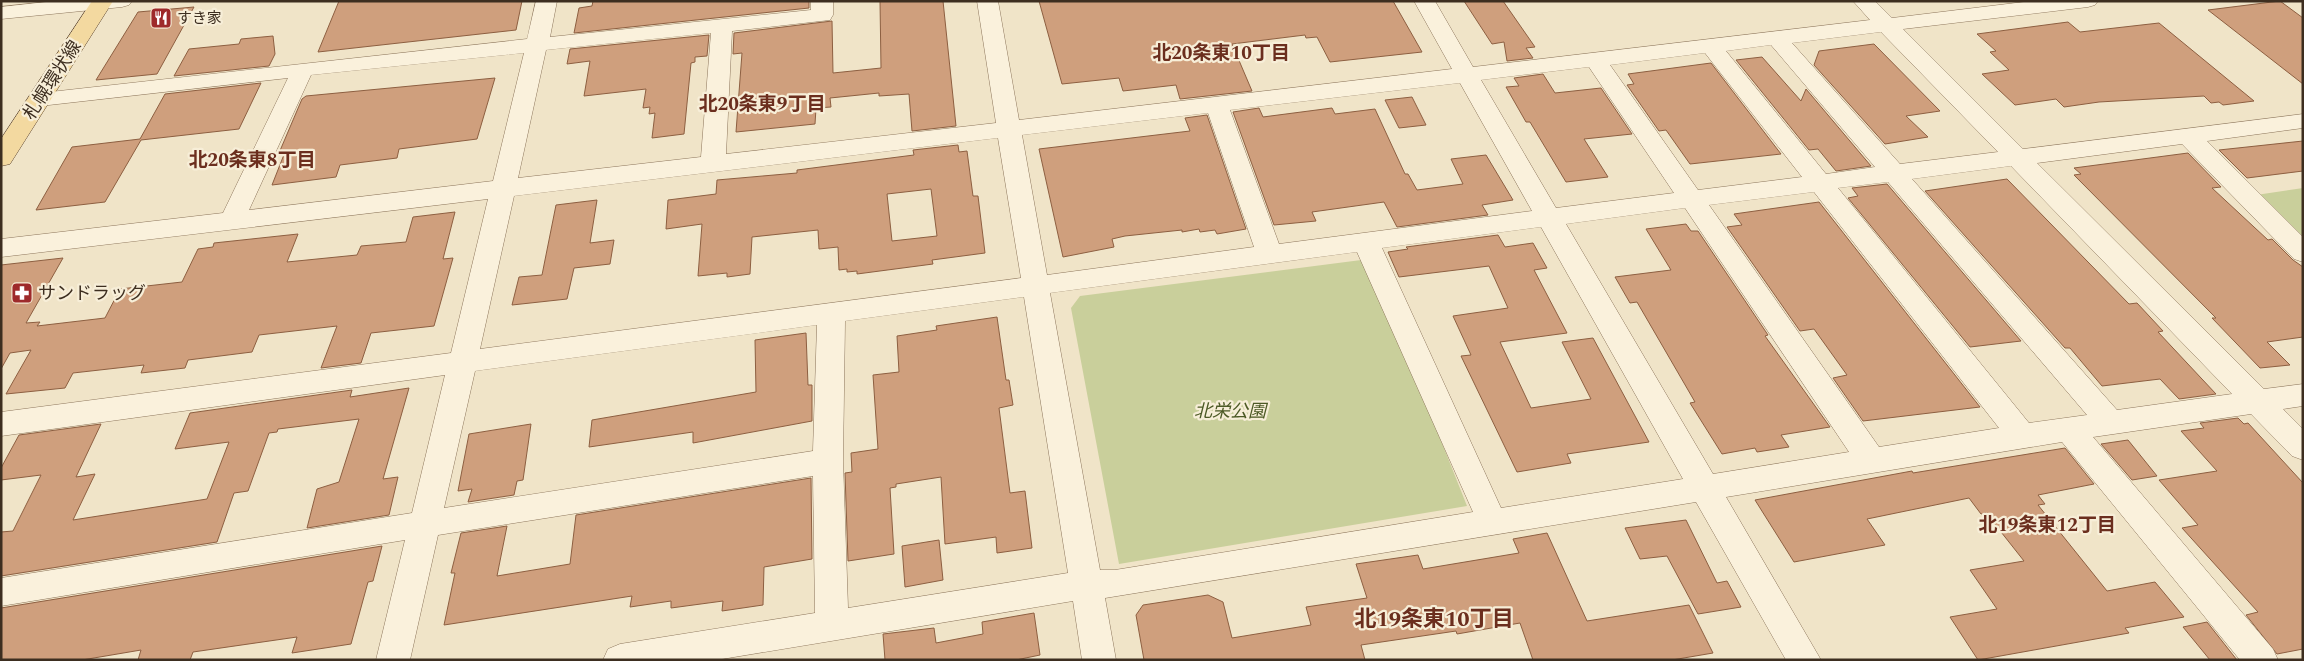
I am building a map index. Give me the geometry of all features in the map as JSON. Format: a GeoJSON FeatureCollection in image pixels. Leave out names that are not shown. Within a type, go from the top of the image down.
{"type":"FeatureCollection","features":[{"type":"Feature","properties":{"kind":"main road","name":"札幌環状線"},"geometry":{"type":"LineString","coordinates":[[1,158],[40,99],[109,2]]}},
{"type":"Feature","properties":{"kind":"street"},"geometry":{"type":"LineString","coordinates":[[393,660],[547,1]]}},
{"type":"Feature","properties":{"kind":"street"},"geometry":{"type":"LineString","coordinates":[[40,99],[303,69],[822,15],[822,1]]}},
{"type":"Feature","properties":{"kind":"street"},"geometry":{"type":"LineString","coordinates":[[987,1],[1099,660]]}},
{"type":"Feature","properties":{"kind":"street"},"geometry":{"type":"LineString","coordinates":[[1424,1],[1804,660]]}},
{"type":"Feature","properties":{"kind":"street"},"geometry":{"type":"LineString","coordinates":[[1863,1],[2303,448]]}},
{"type":"Feature","properties":{"kind":"street"},"geometry":{"type":"LineString","coordinates":[[1,248],[2088,1]]}},
{"type":"Feature","properties":{"kind":"street"},"geometry":{"type":"LineString","coordinates":[[1,13],[109,2]]}},
{"type":"Feature","properties":{"kind":"street"},"geometry":{"type":"LineString","coordinates":[[713,165],[722,25]]}},
{"type":"Feature","properties":{"kind":"street"},"geometry":{"type":"LineString","coordinates":[[1777,38],[2110,422]]}},
{"type":"Feature","properties":{"kind":"street"},"geometry":{"type":"LineString","coordinates":[[1712,47],[2022,436]]}},
{"type":"Feature","properties":{"kind":"street"},"geometry":{"type":"LineString","coordinates":[[1595,59],[1870,460]]}},
{"type":"Feature","properties":{"kind":"street"},"geometry":{"type":"LineString","coordinates":[[231,222],[303,69]]}},
{"type":"Feature","properties":{"kind":"street"},"geometry":{"type":"LineString","coordinates":[[1217,105],[1270,256]]}},
{"type":"Feature","properties":{"kind":"street"},"geometry":{"type":"LineString","coordinates":[[1,424],[1270,256],[1550,217],[1822,184],[2303,121]]}},
{"type":"Feature","properties":{"kind":"street"},"geometry":{"type":"LineString","coordinates":[[2188,136],[2303,253]]}},
{"type":"Feature","properties":{"kind":"street"},"geometry":{"type":"LineString","coordinates":[[1366,242],[1492,521]]}},
{"type":"Feature","properties":{"kind":"street"},"geometry":{"type":"LineString","coordinates":[[831,314],[828,461],[832,624]]}},
{"type":"Feature","properties":{"kind":"street"},"geometry":{"type":"LineString","coordinates":[[620,660],[1086,584],[1115,584],[2068,428],[2259,403],[2303,394]]}},
{"type":"Feature","properties":{"kind":"street"},"geometry":{"type":"LineString","coordinates":[[2068,428],[2261,660]]}},
{"type":"Feature","properties":{"kind":"street"},"geometry":{"type":"LineString","coordinates":[[1,592],[828,461]]}},
{"type":"Feature","properties":{"kind":"green space"},"geometry":{"type":"Polygon","coordinates":[[[2303,188],[2303,241],[2256,195],[2303,188]]]}},
{"type":"Feature","properties":{"kind":"green space","name":"北栄公園"},"geometry":{"type":"Polygon","coordinates":[[[1369,259],[1467,506],[1119,564],[1071,308],[1080,296],[1369,259]]]}},
{"type":"Feature","properties":{"kind":"building"},"geometry":{"type":"Polygon","coordinates":[[[339,1],[522,1],[516,30],[318,52],[339,1]]]}},
{"type":"Feature","properties":{"kind":"building"},"geometry":{"type":"Polygon","coordinates":[[[593,1],[809,1],[809,8],[574,33],[579,8],[592,6],[593,1]]]}},
{"type":"Feature","properties":{"kind":"building"},"geometry":{"type":"Polygon","coordinates":[[[880,1],[943,1],[956,126],[912,131],[909,94],[879,96],[879,93],[830,98],[831,107],[816,108],[815,124],[736,132],[742,53],[733,54],[734,33],[832,21],[833,73],[881,68],[880,1]]]}},
{"type":"Feature","properties":{"kind":"building"},"geometry":{"type":"Polygon","coordinates":[[[1039,1],[1393,1],[1422,52],[1330,62],[1317,37],[1306,38],[1305,35],[1232,44],[1252,91],[1180,99],[1176,85],[1123,91],[1119,78],[1062,84],[1039,1]]]}},
{"type":"Feature","properties":{"kind":"building"},"geometry":{"type":"Polygon","coordinates":[[[1464,1],[1503,1],[1535,47],[1526,48],[1533,58],[1507,61],[1504,42],[1492,44],[1464,1]]]}},
{"type":"Feature","properties":{"kind":"building"},"geometry":{"type":"Polygon","coordinates":[[[2280,1],[2303,18],[2303,84],[2208,10],[2280,1]]]}},
{"type":"Feature","properties":{"kind":"building"},"geometry":{"type":"Polygon","coordinates":[[[194,7],[157,74],[96,80],[138,12],[194,7]]]}},
{"type":"Feature","properties":{"kind":"building"},"geometry":{"type":"Polygon","coordinates":[[[2068,22],[2080,32],[2159,23],[2254,101],[2223,105],[2219,102],[2211,103],[2204,96],[2099,102],[2064,107],[2056,99],[2015,105],[1982,74],[2009,70],[1990,52],[1996,51],[1977,34],[2068,22]]]}},
{"type":"Feature","properties":{"kind":"building"},"geometry":{"type":"Polygon","coordinates":[[[709,35],[707,56],[695,57],[695,62],[691,63],[684,134],[652,138],[655,113],[649,114],[650,107],[643,108],[646,89],[584,96],[590,61],[567,64],[570,49],[709,35]]]}},
{"type":"Feature","properties":{"kind":"building"},"geometry":{"type":"Polygon","coordinates":[[[273,36],[275,54],[269,66],[174,76],[189,49],[239,44],[241,39],[273,36]]]}},
{"type":"Feature","properties":{"kind":"building"},"geometry":{"type":"Polygon","coordinates":[[[1874,44],[1940,111],[1906,116],[1928,137],[1885,144],[1814,65],[1819,51],[1874,44]]]}},
{"type":"Feature","properties":{"kind":"building"},"geometry":{"type":"Polygon","coordinates":[[[1762,57],[1801,101],[1806,89],[1871,166],[1836,171],[1818,149],[1809,150],[1736,60],[1762,57]]]}},
{"type":"Feature","properties":{"kind":"building"},"geometry":{"type":"Polygon","coordinates":[[[1711,63],[1781,154],[1690,164],[1666,130],[1659,131],[1627,85],[1634,84],[1628,74],[1711,63]]]}},
{"type":"Feature","properties":{"kind":"building"},"geometry":{"type":"Polygon","coordinates":[[[1543,74],[1555,93],[1601,88],[1632,134],[1584,139],[1608,177],[1566,182],[1530,122],[1526,122],[1506,87],[1519,86],[1514,78],[1543,74]]]}},
{"type":"Feature","properties":{"kind":"building"},"geometry":{"type":"Polygon","coordinates":[[[495,78],[477,139],[399,149],[397,158],[340,165],[336,177],[272,185],[285,152],[279,153],[302,99],[306,96],[495,78]]]}},
{"type":"Feature","properties":{"kind":"building"},"geometry":{"type":"Polygon","coordinates":[[[261,83],[239,129],[141,140],[105,202],[36,210],[72,147],[140,139],[165,94],[261,83]]]}},
{"type":"Feature","properties":{"kind":"building"},"geometry":{"type":"Polygon","coordinates":[[[1412,97],[1426,125],[1399,128],[1385,100],[1412,97]]]}},
{"type":"Feature","properties":{"kind":"building"},"geometry":{"type":"Polygon","coordinates":[[[1259,108],[1263,117],[1332,108],[1335,114],[1375,109],[1405,174],[1408,174],[1417,190],[1463,184],[1451,159],[1486,155],[1513,200],[1482,205],[1488,215],[1397,227],[1384,202],[1312,212],[1316,221],[1274,225],[1233,112],[1259,108]]]}},
{"type":"Feature","properties":{"kind":"building"},"geometry":{"type":"Polygon","coordinates":[[[1207,115],[1246,229],[1217,234],[1215,230],[1200,232],[1199,229],[1125,236],[1112,239],[1114,247],[1063,257],[1039,149],[1190,131],[1185,118],[1207,115]]]}},
{"type":"Feature","properties":{"kind":"building"},"geometry":{"type":"Polygon","coordinates":[[[2303,141],[2303,171],[2247,178],[2219,150],[2303,141]]]}},
{"type":"Feature","properties":{"kind":"building"},"geometry":{"type":"Polygon","coordinates":[[[958,145],[959,152],[967,151],[973,196],[978,196],[985,253],[932,260],[933,264],[857,274],[857,271],[847,272],[847,269],[839,270],[838,247],[819,249],[818,230],[752,237],[750,274],[727,277],[727,273],[698,276],[702,224],[666,229],[668,200],[716,194],[717,180],[797,173],[797,170],[914,155],[913,150],[958,145]],[[931,189],[887,194],[892,241],[937,236],[931,189]]]}},
{"type":"Feature","properties":{"kind":"building"},"geometry":{"type":"Polygon","coordinates":[[[2188,153],[2221,187],[2212,188],[2268,240],[2272,239],[2293,260],[2303,267],[2303,337],[2267,342],[2290,365],[2260,368],[2212,318],[2216,318],[2074,175],[2081,174],[2074,168],[2188,153]]]}},
{"type":"Feature","properties":{"kind":"building"},"geometry":{"type":"Polygon","coordinates":[[[2007,179],[2129,304],[2137,303],[2163,331],[2158,332],[2216,394],[2179,399],[2160,379],[2102,386],[2070,348],[2065,348],[1925,191],[2007,179]]]}},
{"type":"Feature","properties":{"kind":"building"},"geometry":{"type":"Polygon","coordinates":[[[1887,184],[2021,341],[1970,347],[1848,198],[1858,196],[1852,188],[1887,184]]]}},
{"type":"Feature","properties":{"kind":"building"},"geometry":{"type":"Polygon","coordinates":[[[597,200],[590,243],[614,240],[610,264],[574,268],[567,299],[512,305],[519,277],[542,275],[556,205],[597,200]]]}},
{"type":"Feature","properties":{"kind":"building"},"geometry":{"type":"Polygon","coordinates":[[[1819,202],[1980,407],[1863,421],[1833,378],[1847,375],[1814,329],[1800,331],[1727,227],[1742,225],[1734,214],[1819,202]]]}},
{"type":"Feature","properties":{"kind":"building"},"geometry":{"type":"Polygon","coordinates":[[[455,212],[443,259],[453,258],[434,326],[371,333],[361,363],[321,368],[337,326],[259,335],[252,352],[188,360],[185,368],[141,373],[144,365],[73,373],[65,388],[6,394],[31,350],[10,353],[1,369],[1,265],[63,258],[26,323],[40,322],[37,326],[105,318],[120,289],[182,282],[198,249],[213,247],[214,243],[298,234],[287,262],[357,255],[361,246],[406,242],[413,217],[455,212]]]}},
{"type":"Feature","properties":{"kind":"building"},"geometry":{"type":"Polygon","coordinates":[[[1686,224],[1691,231],[1698,231],[1768,335],[1765,336],[1830,427],[1781,435],[1789,447],[1757,452],[1755,448],[1722,454],[1690,403],[1695,402],[1637,302],[1630,303],[1615,277],[1671,270],[1646,229],[1686,224]]]}},
{"type":"Feature","properties":{"kind":"building"},"geometry":{"type":"Polygon","coordinates":[[[1498,235],[1505,247],[1533,243],[1547,268],[1534,270],[1567,333],[1500,342],[1531,408],[1591,399],[1562,342],[1593,338],[1649,442],[1567,454],[1571,463],[1517,472],[1461,356],[1471,355],[1453,316],[1508,308],[1489,266],[1399,277],[1388,252],[1408,249],[1406,247],[1498,235]]]}},
{"type":"Feature","properties":{"kind":"building"},"geometry":{"type":"Polygon","coordinates":[[[997,317],[1006,380],[1009,380],[1013,405],[999,408],[1010,493],[1025,491],[1032,548],[997,553],[996,537],[945,544],[941,477],[896,484],[896,487],[890,488],[894,554],[848,561],[845,473],[852,472],[851,453],[878,449],[873,375],[899,372],[897,336],[937,330],[936,326],[997,317]]]}},
{"type":"Feature","properties":{"kind":"building"},"geometry":{"type":"Polygon","coordinates":[[[806,333],[808,385],[812,385],[812,421],[693,443],[693,432],[589,447],[592,420],[756,392],[755,340],[806,333]]]}},
{"type":"Feature","properties":{"kind":"building"},"geometry":{"type":"Polygon","coordinates":[[[409,388],[383,479],[398,477],[389,515],[307,528],[317,489],[339,482],[359,419],[278,429],[277,432],[269,433],[248,491],[234,493],[217,542],[1,576],[1,532],[13,531],[41,475],[1,480],[1,468],[19,435],[101,424],[76,477],[95,474],[73,520],[207,499],[229,442],[175,449],[190,413],[352,390],[350,397],[409,388]]]}},
{"type":"Feature","properties":{"kind":"building"},"geometry":{"type":"Polygon","coordinates":[[[2238,418],[2244,424],[2248,423],[2303,483],[2303,649],[2277,654],[2246,615],[2258,612],[2182,528],[2198,525],[2159,480],[2217,471],[2181,431],[2204,428],[2200,423],[2238,418]]]}},
{"type":"Feature","properties":{"kind":"building"},"geometry":{"type":"Polygon","coordinates":[[[531,424],[523,480],[517,481],[514,495],[468,502],[472,489],[458,491],[469,434],[531,424]]]}},
{"type":"Feature","properties":{"kind":"building"},"geometry":{"type":"Polygon","coordinates":[[[2128,440],[2157,476],[2132,480],[2101,444],[2128,440]]]}},
{"type":"Feature","properties":{"kind":"building"},"geometry":{"type":"Polygon","coordinates":[[[2065,448],[2094,484],[2038,495],[2045,504],[2038,505],[2107,591],[2155,582],[2184,617],[2125,628],[2129,633],[1978,660],[1950,617],[1997,609],[1970,570],[2024,561],[1986,513],[1981,514],[1969,498],[1867,519],[1885,545],[1794,562],[1755,500],[1912,471],[1913,473],[2065,448]]]}},
{"type":"Feature","properties":{"kind":"building"},"geometry":{"type":"Polygon","coordinates":[[[811,478],[812,559],[764,567],[763,605],[722,611],[723,601],[671,608],[671,601],[630,607],[632,596],[444,625],[455,573],[451,573],[461,533],[507,526],[497,576],[570,564],[576,515],[811,478]]]}},
{"type":"Feature","properties":{"kind":"building"},"geometry":{"type":"Polygon","coordinates":[[[1686,520],[1717,583],[1727,581],[1741,607],[1698,614],[1667,556],[1640,559],[1625,528],[1686,520]]]}},
{"type":"Feature","properties":{"kind":"building"},"geometry":{"type":"Polygon","coordinates":[[[1547,533],[1587,621],[1689,605],[1713,653],[1672,660],[1533,660],[1520,623],[1457,634],[1456,631],[1361,645],[1365,660],[1144,660],[1136,615],[1143,605],[1208,595],[1223,602],[1232,638],[1311,625],[1306,607],[1367,598],[1356,564],[1418,555],[1423,569],[1519,553],[1513,539],[1547,533]]]}},
{"type":"Feature","properties":{"kind":"building"},"geometry":{"type":"Polygon","coordinates":[[[939,540],[943,580],[905,587],[902,546],[939,540]]]}},
{"type":"Feature","properties":{"kind":"building"},"geometry":{"type":"Polygon","coordinates":[[[382,546],[373,581],[368,582],[351,644],[292,653],[297,637],[193,652],[190,660],[138,660],[141,650],[82,660],[1,660],[1,608],[382,546]]]}},
{"type":"Feature","properties":{"kind":"building"},"geometry":{"type":"Polygon","coordinates":[[[1034,613],[1040,655],[1016,660],[885,660],[883,634],[934,628],[936,643],[983,634],[982,622],[1034,613]]]}},
{"type":"Feature","properties":{"kind":"building"},"geometry":{"type":"Polygon","coordinates":[[[2207,622],[2237,660],[2210,660],[2183,627],[2207,622]]]}},
{"type":"Feature","properties":{"kind":"place","name":"すき家"},"geometry":{"type":"Point","coordinates":[161,18]}},
{"type":"Feature","properties":{"kind":"place","name":"サンドラッグ"},"geometry":{"type":"Point","coordinates":[22,293]}},
{"type":"Feature","properties":{"kind":"district","name":"北20条東10丁目"},"geometry":{"type":"Point","coordinates":[1221,52]}},
{"type":"Feature","properties":{"kind":"district","name":"北20条東9丁目"},"geometry":{"type":"Point","coordinates":[762,103]}},
{"type":"Feature","properties":{"kind":"district","name":"北20条東8丁目"},"geometry":{"type":"Point","coordinates":[252,159]}},
{"type":"Feature","properties":{"kind":"district","name":"北19条東12丁目"},"geometry":{"type":"Point","coordinates":[2047,524]}},
{"type":"Feature","properties":{"kind":"district","name":"北19条東10丁目"},"geometry":{"type":"Point","coordinates":[1434,618]}}]}
